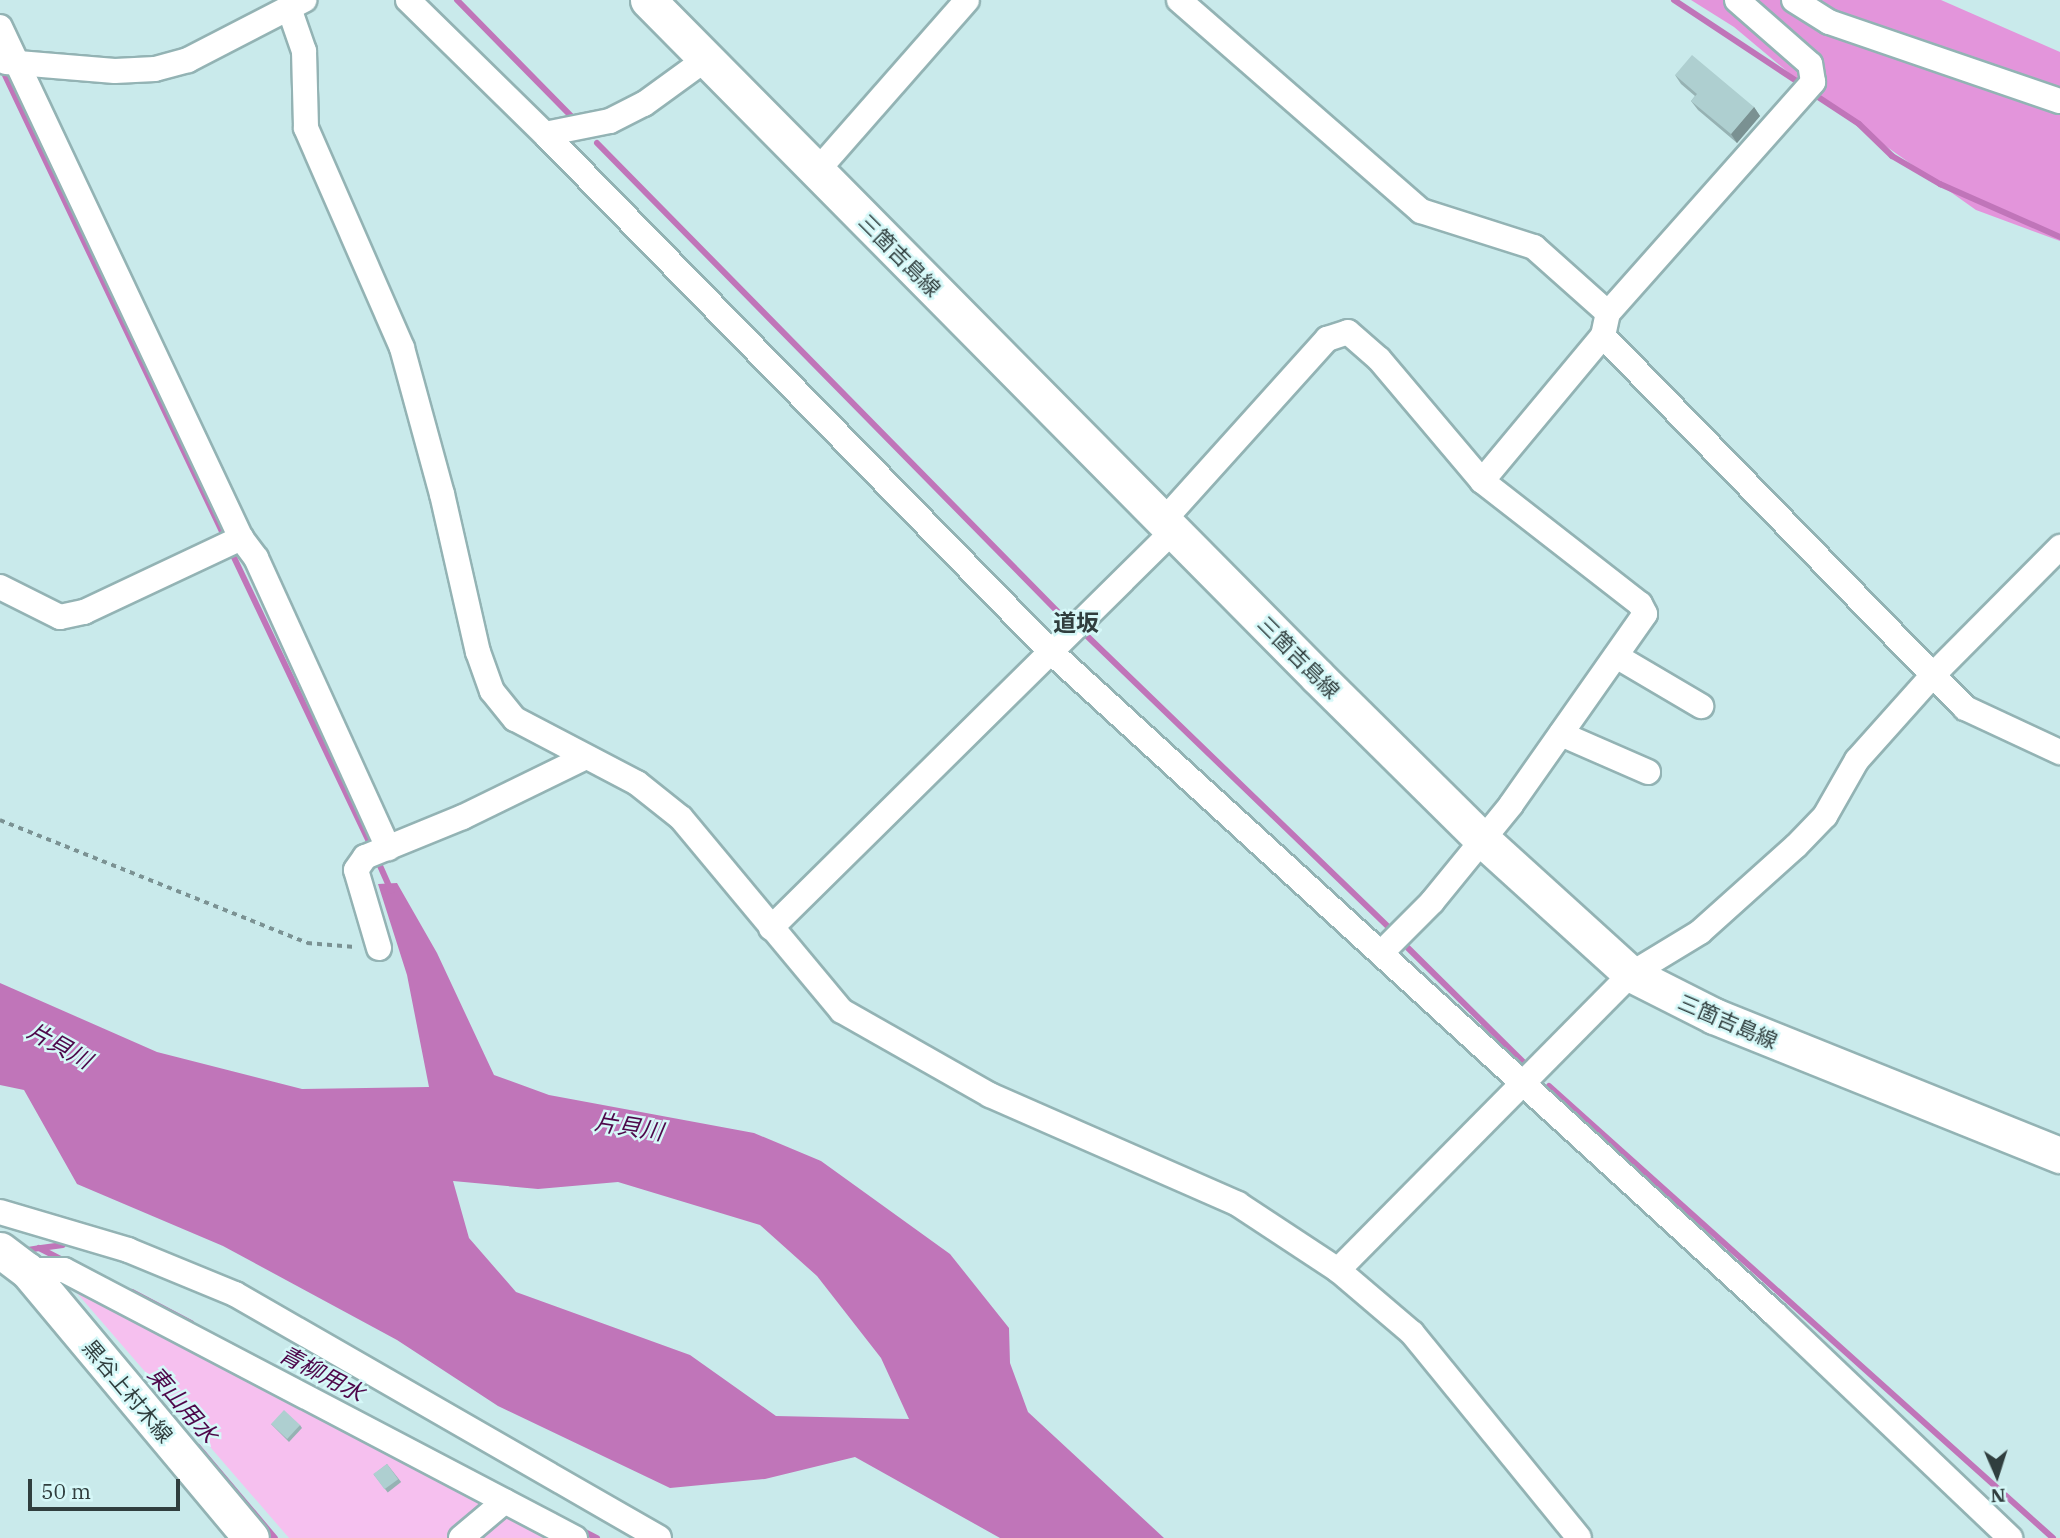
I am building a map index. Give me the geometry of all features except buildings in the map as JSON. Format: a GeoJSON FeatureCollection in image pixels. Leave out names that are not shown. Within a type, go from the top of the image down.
{"type":"FeatureCollection","features":[{"type":"Feature","properties":{"kind":"main road","name":"三箇吉島線"},"geometry":{"type":"LineString","coordinates":[[649,0],[1483,840],[1631,975],[1714,1016],[2060,1155]]}},
{"type":"Feature","properties":{"kind":"main road","name":"黒谷上村木線"},"geometry":{"type":"LineString","coordinates":[[10,1261],[251,1538]]}},
{"type":"Feature","properties":{"kind":"street"},"geometry":{"type":"LineString","coordinates":[[408,0],[1057,644],[1198,791],[1381,953],[1785,1323],[2010,1538]]}},
{"type":"Feature","properties":{"kind":"street"},"geometry":{"type":"LineString","coordinates":[[817,171],[967,0]]}},
{"type":"Feature","properties":{"kind":"street"},"geometry":{"type":"LineString","coordinates":[[1179,0],[1421,211],[1534,247],[1932,676],[1965,708],[2060,752]]}},
{"type":"Feature","properties":{"kind":"street"},"geometry":{"type":"LineString","coordinates":[[1482,481],[1606,325],[1813,82],[1810,64],[1737,0]]}},
{"type":"Feature","properties":{"kind":"street"},"geometry":{"type":"LineString","coordinates":[[1794,0],[1829,22],[2060,101]]}},
{"type":"Feature","properties":{"kind":"street"},"geometry":{"type":"LineString","coordinates":[[11,63],[115,71],[155,69],[188,60],[297,4],[304,51],[306,128],[402,348],[442,494],[478,652],[492,691],[515,719],[584,758],[637,783],[681,818],[842,1012],[990,1095],[1238,1204],[1338,1269],[1412,1333],[1579,1538]]}},
{"type":"Feature","properties":{"kind":"street"},"geometry":{"type":"LineString","coordinates":[[0,27],[11,63],[240,538],[256,558],[380,851]]}},
{"type":"Feature","properties":{"kind":"street"},"geometry":{"type":"LineString","coordinates":[[545,134],[610,121],[644,104],[706,59]]}},
{"type":"Feature","properties":{"kind":"street"},"geometry":{"type":"LineString","coordinates":[[771,928],[1084,617],[1169,525],[1327,340],[1349,332],[1379,359],[1482,481],[1640,604],[1645,614],[1483,840],[1432,902],[1381,953]]}},
{"type":"Feature","properties":{"kind":"street"},"geometry":{"type":"LineString","coordinates":[[0,587],[60,617],[72,614],[214,547],[240,538]]}},
{"type":"Feature","properties":{"kind":"street"},"geometry":{"type":"LineString","coordinates":[[1338,1269],[1631,975],[1700,932],[1796,846],[1825,816],[1857,760],[1932,676],[2060,547]]}},
{"type":"Feature","properties":{"kind":"street"},"geometry":{"type":"LineString","coordinates":[[1616,656],[1701,706]]}},
{"type":"Feature","properties":{"kind":"street"},"geometry":{"type":"LineString","coordinates":[[1561,734],[1648,772]]}},
{"type":"Feature","properties":{"kind":"street"},"geometry":{"type":"LineString","coordinates":[[379,948],[356,870],[380,851],[463,817],[584,758]]}},
{"type":"Feature","properties":{"kind":"street"},"geometry":{"type":"LineString","coordinates":[[0,1212],[128,1250],[235,1293],[659,1538]]}},
{"type":"Feature","properties":{"kind":"street"},"geometry":{"type":"LineString","coordinates":[[10,1261],[64,1270],[575,1538]]}},
{"type":"Feature","properties":{"kind":"street"},"geometry":{"type":"LineString","coordinates":[[461,1538],[505,1501]]}},
{"type":"Feature","properties":{"kind":"path"},"geometry":{"type":"LineString","coordinates":[[0,820],[307,943],[379,948]]}},
{"type":"Feature","properties":{"kind":"shaded area"},"geometry":{"type":"Polygon","coordinates":[[[1691,0],[1941,0],[2060,52],[2060,241],[1976,210],[1825,103],[1734,27],[1691,0]]]}},
{"type":"Feature","properties":{"kind":"shaded area"},"geometry":{"type":"Polygon","coordinates":[[[70,1285],[254,1384],[555,1538],[289,1538],[70,1285]]]}},
{"type":"Feature","properties":{"kind":"water","name":"片貝川"},"geometry":{"type":"Polygon","coordinates":[[[397,883],[437,953],[494,1075],[549,1095],[754,1133],[821,1161],[950,1254],[1009,1328],[1010,1363],[1028,1412],[1164,1538],[1000,1538],[855,1457],[765,1479],[670,1488],[498,1406],[397,1340],[223,1246],[77,1184],[24,1090],[0,1085],[0,983],[157,1052],[302,1089],[429,1087],[407,975],[378,884],[397,883]],[[453,1181],[469,1238],[516,1292],[690,1355],[776,1416],[909,1419],[881,1358],[817,1276],[760,1225],[618,1182],[538,1189],[453,1181]]]}},
{"type":"Feature","properties":{"kind":"waterway"},"geometry":{"type":"LineString","coordinates":[[457,0],[572,117]]}},
{"type":"Feature","properties":{"kind":"waterway"},"geometry":{"type":"LineString","coordinates":[[1674,0],[1804,86]]}},
{"type":"Feature","properties":{"kind":"waterway"},"geometry":{"type":"LineString","coordinates":[[2,69],[226,540]]}},
{"type":"Feature","properties":{"kind":"waterway"},"geometry":{"type":"LineString","coordinates":[[1812,93],[1859,124],[1892,156],[1940,184],[2060,237]]}},
{"type":"Feature","properties":{"kind":"waterway"},"geometry":{"type":"LineString","coordinates":[[597,143],[1062,616]]}},
{"type":"Feature","properties":{"kind":"waterway"},"geometry":{"type":"LineString","coordinates":[[230,549],[373,850]]}},
{"type":"Feature","properties":{"kind":"waterway"},"geometry":{"type":"LineString","coordinates":[[1086,635],[1389,928]]}},
{"type":"Feature","properties":{"kind":"waterway"},"geometry":{"type":"LineString","coordinates":[[377,859],[391,891]]}},
{"type":"Feature","properties":{"kind":"waterway"},"geometry":{"type":"LineString","coordinates":[[1408,948],[1523,1062]]}},
{"type":"Feature","properties":{"kind":"waterway"},"geometry":{"type":"LineString","coordinates":[[1549,1086],[2053,1538]]}},
{"type":"Feature","properties":{"kind":"waterway"},"geometry":{"type":"LineString","coordinates":[[41,1248],[63,1245]]}},
{"type":"Feature","properties":{"kind":"waterway","name":"青柳用水"},"geometry":{"type":"LineString","coordinates":[[28,1250],[39,1248],[65,1261]]}},
{"type":"Feature","properties":{"kind":"waterway","name":"青柳用水"},"geometry":{"type":"LineString","coordinates":[[132,1292],[191,1323]]}},
{"type":"Feature","properties":{"kind":"waterway","name":"東山用水"},"geometry":{"type":"LineString","coordinates":[[198,1447],[275,1538]]}},
{"type":"Feature","properties":{"kind":"waterway","name":"青柳用水"},"geometry":{"type":"LineString","coordinates":[[581,1530],[597,1538]]}},
{"type":"Feature","properties":{"kind":"district","name":"道坂"},"geometry":{"type":"Point","coordinates":[1076,622]}}]}
